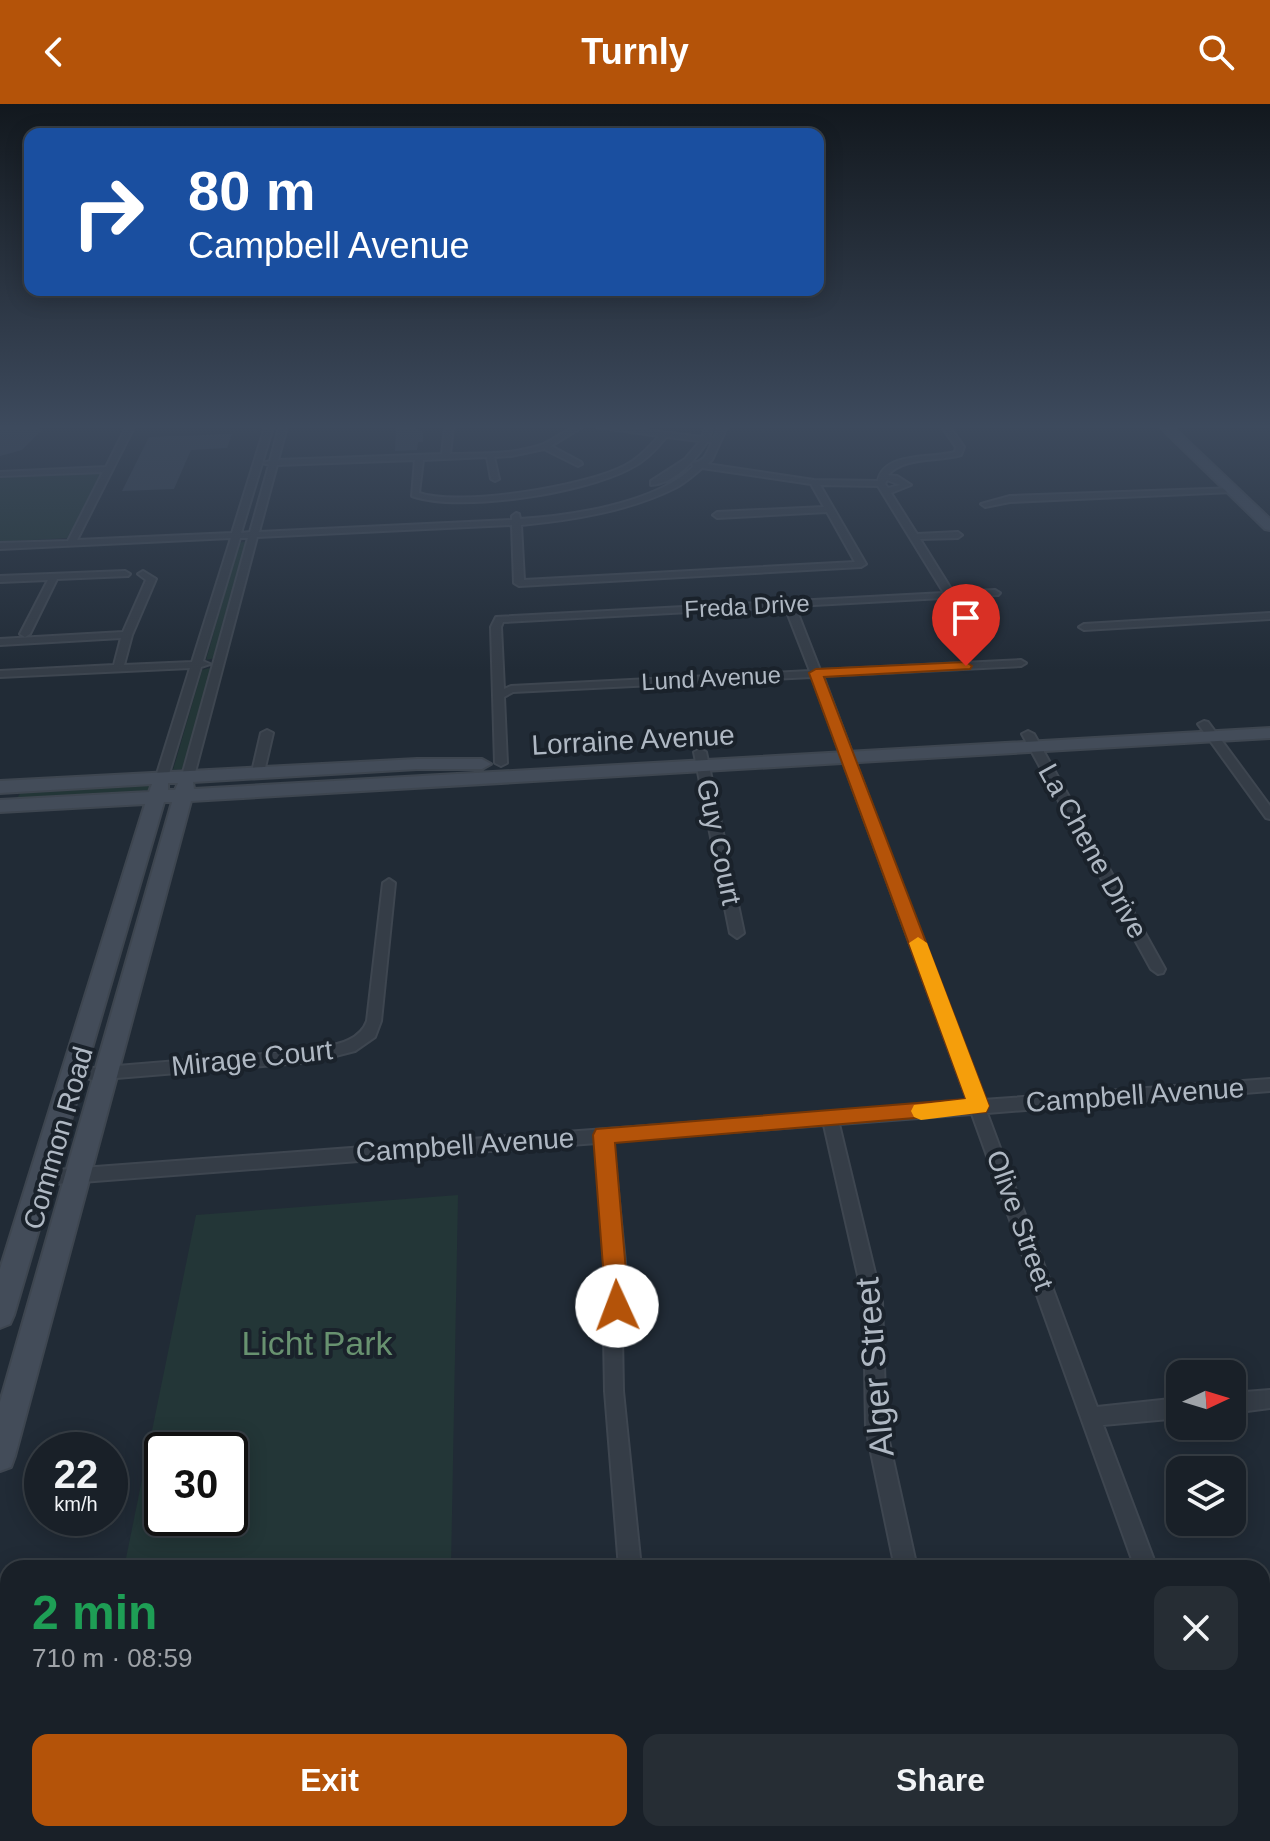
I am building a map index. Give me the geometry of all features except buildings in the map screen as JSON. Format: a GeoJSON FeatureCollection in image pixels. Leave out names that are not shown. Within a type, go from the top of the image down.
{"type":"FeatureCollection","features":[{"type":"Feature","properties":{"kind":"street"},"geometry":{"type":"LineString","coordinates":[[72,542],[89,508]]}},
{"type":"Feature","properties":{"kind":"street","name":"Common Road"},"geometry":{"type":"LineString","coordinates":[[0,1315],[245,508]]}},
{"type":"Feature","properties":{"kind":"street","name":"Common Road"},"geometry":{"type":"LineString","coordinates":[[0,1456],[261,508]]}},
{"type":"Feature","properties":{"kind":"street"},"geometry":{"type":"LineString","coordinates":[[516,519],[570,508]]}},
{"type":"Feature","properties":{"kind":"street"},"geometry":{"type":"LineString","coordinates":[[0,546],[399,529],[563,518],[606,508]]}},
{"type":"Feature","properties":{"kind":"street"},"geometry":{"type":"LineString","coordinates":[[897,508],[950,595]]}},
{"type":"Feature","properties":{"kind":"street"},"geometry":{"type":"LineString","coordinates":[[1252,508],[1270,526]]}},
{"type":"Feature","properties":{"kind":"street"},"geometry":{"type":"LineString","coordinates":[[516,519],[519,583],[861,564],[831,509],[717,515]]}},
{"type":"Feature","properties":{"kind":"street"},"geometry":{"type":"LineString","coordinates":[[914,537],[958,535]]}},
{"type":"Feature","properties":{"kind":"street"},"geometry":{"type":"LineString","coordinates":[[0,579],[125,574]]}},
{"type":"Feature","properties":{"kind":"street"},"geometry":{"type":"LineString","coordinates":[[118,668],[147,576]]}},
{"type":"Feature","properties":{"kind":"street"},"geometry":{"type":"LineString","coordinates":[[25,634],[54,577]]}},
{"type":"Feature","properties":{"kind":"street","name":"Freda Drive"},"geometry":{"type":"LineString","coordinates":[[499,695],[496,627],[499,619],[995,593]]}},
{"type":"Feature","properties":{"kind":"street","name":"Olive Street"},"geometry":{"type":"LineString","coordinates":[[789,604],[847,750],[1143,1560]]}},
{"type":"Feature","properties":{"kind":"street"},"geometry":{"type":"LineString","coordinates":[[1084,627],[1270,616]]}},
{"type":"Feature","properties":{"kind":"street"},"geometry":{"type":"LineString","coordinates":[[0,642],[127,635]]}},
{"type":"Feature","properties":{"kind":"street"},"geometry":{"type":"LineString","coordinates":[[0,674],[218,663]]}},
{"type":"Feature","properties":{"kind":"street","name":"Lund Avenue"},"geometry":{"type":"LineString","coordinates":[[499,695],[511,689],[1021,663]]}},
{"type":"Feature","properties":{"kind":"street"},"geometry":{"type":"LineString","coordinates":[[499,695],[501,763]]}},
{"type":"Feature","properties":{"kind":"street","name":"Lorraine Avenue"},"geometry":{"type":"LineString","coordinates":[[186,786],[258,772],[482,776],[702,758],[1208,730],[1270,721]]}},
{"type":"Feature","properties":{"kind":"street"},"geometry":{"type":"LineString","coordinates":[[1208,730],[1270,815]]}},
{"type":"Feature","properties":{"kind":"street","name":"Lorraine Avenue"},"geometry":{"type":"LineString","coordinates":[[1208,730],[1270,733]]}},
{"type":"Feature","properties":{"kind":"street"},"geometry":{"type":"LineString","coordinates":[[258,772],[267,733]]}},
{"type":"Feature","properties":{"kind":"street","name":"La Chene Drive"},"geometry":{"type":"LineString","coordinates":[[1032,740],[1158,969]]}},
{"type":"Feature","properties":{"kind":"street","name":"Lorraine Avenue"},"geometry":{"type":"LineString","coordinates":[[0,787],[186,786],[415,773],[501,763],[702,758]]}},
{"type":"Feature","properties":{"kind":"street","name":"Guy Court"},"geometry":{"type":"LineString","coordinates":[[702,758],[737,933]]}},
{"type":"Feature","properties":{"kind":"street","name":"Lorraine Avenue"},"geometry":{"type":"LineString","coordinates":[[0,806],[159,787]]}},
{"type":"Feature","properties":{"kind":"street"},"geometry":{"type":"LineString","coordinates":[[145,838],[171,836]]}},
{"type":"Feature","properties":{"kind":"street","name":"Mirage Court"},"geometry":{"type":"LineString","coordinates":[[76,1067],[92,1074],[312,1056],[350,1047],[370,1033],[378,1003],[389,883]]}},
{"type":"Feature","properties":{"kind":"street","name":"Campbell Avenue"},"geometry":{"type":"LineString","coordinates":[[42,1178],[1270,1085]]}},
{"type":"Feature","properties":{"kind":"street","name":"Alger Street"},"geometry":{"type":"LineString","coordinates":[[830,1119],[873,1302],[876,1428],[904,1560]]}},
{"type":"Feature","properties":{"kind":"street"},"geometry":{"type":"LineString","coordinates":[[604,1135],[618,1282],[613,1336],[614,1391],[629,1560]]}},
{"type":"Feature","properties":{"kind":"street"},"geometry":{"type":"LineString","coordinates":[[1246,1402],[1270,1399]]}},
{"type":"Feature","properties":{"kind":"street"},"geometry":{"type":"LineString","coordinates":[[1091,1417],[1166,1409]]}},
{"type":"Feature","properties":{"kind":"green space"},"geometry":{"type":"Polygon","coordinates":[[[0,508],[84,508],[67,538],[0,542],[0,508]]]}},
{"type":"Feature","properties":{"kind":"green space"},"geometry":{"type":"Polygon","coordinates":[[[247,541],[216,658],[206,660],[239,543],[247,541]]]}},
{"type":"Feature","properties":{"kind":"green space"},"geometry":{"type":"Polygon","coordinates":[[[202,670],[212,670],[184,769],[173,770],[202,670]]]}},
{"type":"Feature","properties":{"kind":"green space"},"geometry":{"type":"Polygon","coordinates":[[[153,782],[150,790],[33,800],[17,798],[22,791],[153,782]]]}},
{"type":"Feature","properties":{"kind":"green space","name":"Licht Park"},"geometry":{"type":"Polygon","coordinates":[[[458,1195],[451,1560],[126,1560],[144,1470],[144,1536],[248,1536],[248,1432],[152,1432],[196,1215],[458,1195]]]}},
{"type":"Feature","properties":{"kind":"slow traffic"},"geometry":{"type":"LineString","coordinates":[[918,943],[978,1106],[921,1111]]}},
{"type":"Feature","properties":{"kind":"route"},"geometry":{"type":"LineString","coordinates":[[617,1306],[618,1282],[604,1135],[978,1106],[816,673],[966,666]]}}]}
